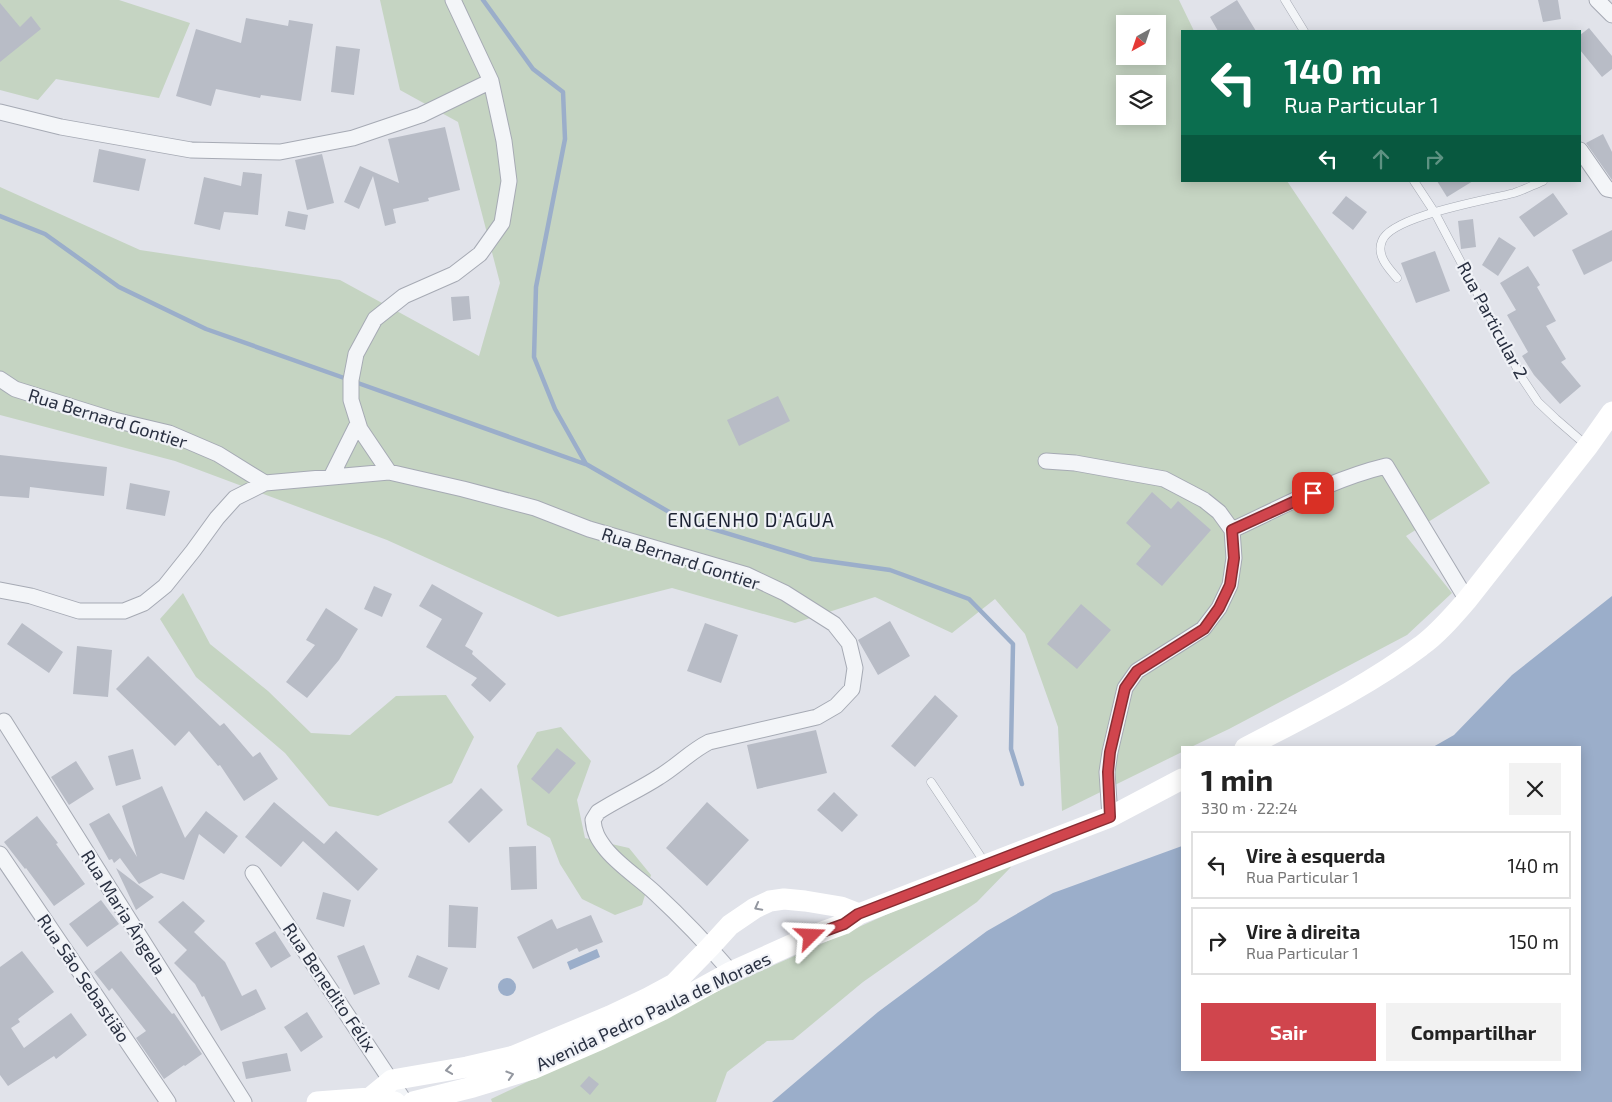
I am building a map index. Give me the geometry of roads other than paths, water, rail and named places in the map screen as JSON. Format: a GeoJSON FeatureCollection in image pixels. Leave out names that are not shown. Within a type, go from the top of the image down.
{"type":"FeatureCollection","features":[{"type":"Feature","properties":{"kind":"main road"},"geometry":{"type":"LineString","coordinates":[[1249,746],[1365,682],[1422,646],[1448,622],[1467,600],[1588,446],[1612,412]]}},
{"type":"Feature","properties":{"kind":"main road","name":"Avenida Pedro Paula de Moraes"},"geometry":{"type":"LineString","coordinates":[[413,1102],[471,1094],[601,1039],[662,1010],[731,972],[811,936],[844,924],[858,914],[1110,817],[1181,780]]}},
{"type":"Feature","properties":{"kind":"main road","name":"Avenida Pedro Paula de Moraes"},"geometry":{"type":"LineString","coordinates":[[370,1098],[392,1080],[466,1067],[514,1056],[610,1016],[674,984],[730,925],[755,908],[770,901],[784,899],[805,901],[841,907],[858,914]]}},
{"type":"Feature","properties":{"kind":"main road"},"geometry":{"type":"LineString","coordinates":[[805,901],[811,936]]}},
{"type":"Feature","properties":{"kind":"main road"},"geometry":{"type":"LineString","coordinates":[[317,1102],[370,1098],[395,1102]]}},
{"type":"Feature","properties":{"kind":"street"},"geometry":{"type":"LineString","coordinates":[[389,472],[360,428],[351,400],[351,380],[356,354],[376,319],[404,296],[454,274],[480,254],[502,223],[509,181],[504,141],[491,81],[453,0]]}},
{"type":"Feature","properties":{"kind":"street"},"geometry":{"type":"LineString","coordinates":[[1597,0],[1612,16]]}},
{"type":"Feature","properties":{"kind":"street"},"geometry":{"type":"LineString","coordinates":[[0,112],[61,127],[191,150],[280,152],[353,138],[421,115],[491,81]]}},
{"type":"Feature","properties":{"kind":"street"},"geometry":{"type":"LineString","coordinates":[[1583,160],[1608,189],[1612,190]]}},
{"type":"Feature","properties":{"kind":"street","name":"Rua Bernard Gontier"},"geometry":{"type":"LineString","coordinates":[[0,379],[15,389],[114,420],[169,433],[218,454],[265,483],[389,472],[535,508],[589,528],[747,575],[785,593],[834,624],[848,643],[855,668],[852,689],[836,706],[817,717],[709,742],[694,750],[659,778],[598,812],[593,820],[595,833],[606,849],[654,891],[710,947],[731,972]]}},
{"type":"Feature","properties":{"kind":"street"},"geometry":{"type":"LineString","coordinates":[[331,477],[358,424]]}},
{"type":"Feature","properties":{"kind":"street"},"geometry":{"type":"LineString","coordinates":[[1046,461],[1075,463],[1164,479],[1204,500],[1219,512],[1232,530],[1234,558],[1230,585],[1219,608],[1204,629],[1137,671],[1125,688],[1110,752],[1108,772],[1110,817]]}},
{"type":"Feature","properties":{"kind":"street"},"geometry":{"type":"LineString","coordinates":[[1232,530],[1329,485],[1364,471],[1386,466],[1467,600]]}},
{"type":"Feature","properties":{"kind":"street"},"geometry":{"type":"LineString","coordinates":[[0,590],[31,596],[79,611],[124,611],[144,603],[164,586],[235,498],[265,483]]}},
{"type":"Feature","properties":{"kind":"street","name":"Rua Maria Ângela"},"geometry":{"type":"LineString","coordinates":[[4,721],[244,1102]]}},
{"type":"Feature","properties":{"kind":"street","name":"Rua São Sebastião"},"geometry":{"type":"LineString","coordinates":[[0,854],[168,1102]]}},
{"type":"Feature","properties":{"kind":"street","name":"Rua Benedito Félix"},"geometry":{"type":"LineString","coordinates":[[253,873],[406,1102]]}},
{"type":"Feature","properties":{"kind":"lane"},"geometry":{"type":"LineString","coordinates":[[1285,0],[1303,30]]}},
{"type":"Feature","properties":{"kind":"lane","name":"Rua Particular 2"},"geometry":{"type":"LineString","coordinates":[[1415,182],[1436,212],[1522,378],[1538,402],[1556,420],[1588,446]]}},
{"type":"Feature","properties":{"kind":"lane"},"geometry":{"type":"LineString","coordinates":[[1397,278],[1381,255],[1382,241],[1389,231],[1401,223],[1515,192],[1540,182]]}},
{"type":"Feature","properties":{"kind":"lane"},"geometry":{"type":"LineString","coordinates":[[931,782],[986,865]]}},
{"type":"Feature","properties":{"kind":"water"},"geometry":{"type":"Polygon","coordinates":[[[1612,596],[1612,1102],[772,1102],[878,1012],[987,931],[1053,893],[1181,846],[1181,1071],[1581,1071],[1581,746],[1435,746],[1454,735],[1512,675],[1612,596]]]}},
{"type":"Feature","properties":{"kind":"water"},"geometry":{"type":"Polygon","coordinates":[[[597,949],[600,957],[570,970],[567,962],[597,949]]]}},
{"type":"Feature","properties":{"kind":"water"},"geometry":{"type":"Polygon","coordinates":[[[503,978],[511,978],[516,983],[514,994],[503,996],[498,991],[498,983],[503,978]]]}},
{"type":"Feature","properties":{"kind":"waterway"},"geometry":{"type":"LineString","coordinates":[[483,0],[533,69],[563,92],[565,139],[536,287],[534,357],[555,409],[586,464],[683,520],[812,559],[890,570],[969,599],[1013,644],[1011,749],[1022,784]]}},
{"type":"Feature","properties":{"kind":"waterway"},"geometry":{"type":"LineString","coordinates":[[0,216],[45,234],[119,287],[206,329],[347,379]]}},
{"type":"Feature","properties":{"kind":"waterway"},"geometry":{"type":"LineString","coordinates":[[355,382],[585,464]]}},
{"type":"Feature","properties":{"kind":"district","name":"ENGENHO D'AGUA"},"geometry":{"type":"Point","coordinates":[751,519]}}]}
